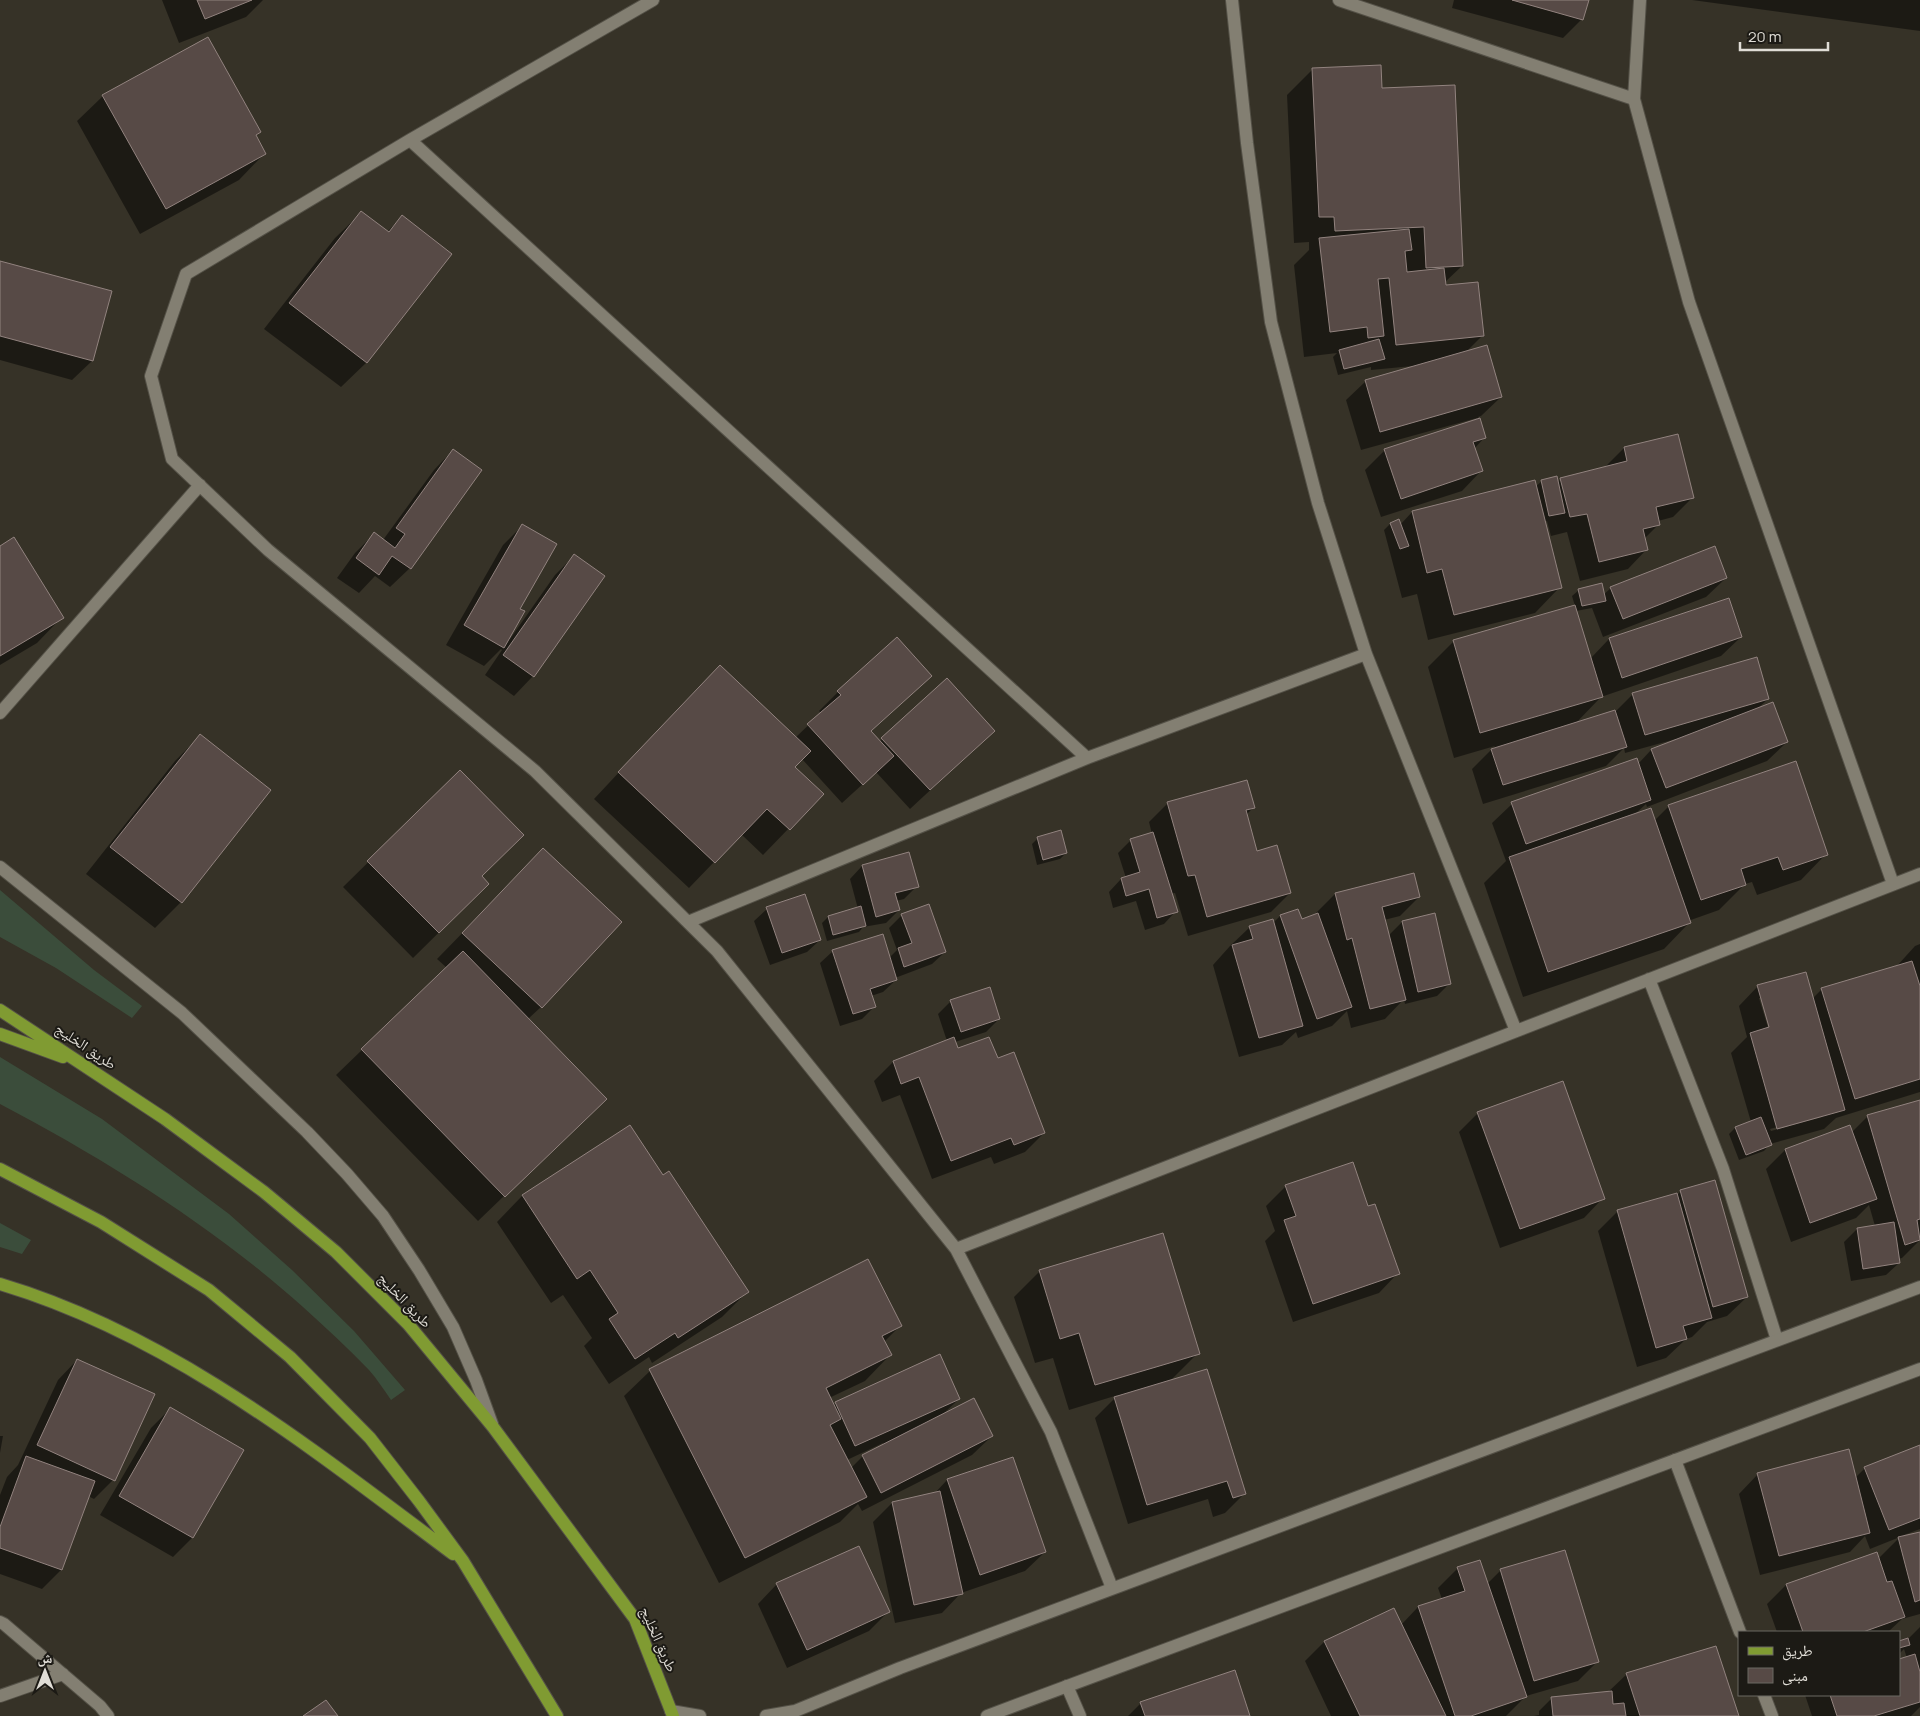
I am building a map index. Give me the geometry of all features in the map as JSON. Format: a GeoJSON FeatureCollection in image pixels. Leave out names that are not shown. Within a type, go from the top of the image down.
{"type":"FeatureCollection","features":[{"type":"Feature","properties":{"kind":"main road","name":"طريق الخليج"},"geometry":{"type":"LineString","coordinates":[[0,1010],[166,1119],[257,1186],[336,1252],[408,1324],[493,1427],[635,1619],[672,1714]]}},
{"type":"Feature","properties":{"kind":"main road"},"geometry":{"type":"LineString","coordinates":[[0,1034],[82,1063]]}},
{"type":"Feature","properties":{"kind":"main road"},"geometry":{"type":"LineString","coordinates":[[0,1170],[101,1222],[209,1290],[290,1357],[370,1438],[419,1501],[463,1561],[557,1716]]}},
{"type":"Feature","properties":{"kind":"main road"},"geometry":{"type":"LineString","coordinates":[[0,1284],[35,1294],[109,1326],[182,1363],[294,1436],[463,1561]]}},
{"type":"Feature","properties":{"kind":"street"},"geometry":{"type":"LineString","coordinates":[[654,0],[410,140],[186,274],[151,376],[172,459],[268,550],[535,772],[717,952],[956,1249],[1051,1432],[1112,1588]]}},
{"type":"Feature","properties":{"kind":"street"},"geometry":{"type":"LineString","coordinates":[[1232,0],[1247,144],[1270,322],[1318,503],[1366,654],[1516,1031]]}},
{"type":"Feature","properties":{"kind":"street"},"geometry":{"type":"LineString","coordinates":[[1339,0],[1634,99]]}},
{"type":"Feature","properties":{"kind":"street"},"geometry":{"type":"LineString","coordinates":[[1640,0],[1634,99],[1689,302],[1893,884]]}},
{"type":"Feature","properties":{"kind":"street"},"geometry":{"type":"LineString","coordinates":[[410,140],[1087,758]]}},
{"type":"Feature","properties":{"kind":"street"},"geometry":{"type":"LineString","coordinates":[[0,713],[200,485]]}},
{"type":"Feature","properties":{"kind":"street"},"geometry":{"type":"LineString","coordinates":[[688,922],[1087,758],[1366,654]]}},
{"type":"Feature","properties":{"kind":"street"},"geometry":{"type":"LineString","coordinates":[[0,867],[182,1013],[307,1132],[347,1174],[383,1216],[419,1270],[453,1327],[476,1380],[493,1427]]}},
{"type":"Feature","properties":{"kind":"street"},"geometry":{"type":"LineString","coordinates":[[956,1249],[1920,874]]}},
{"type":"Feature","properties":{"kind":"street"},"geometry":{"type":"LineString","coordinates":[[1649,979],[1723,1169],[1777,1340]]}},
{"type":"Feature","properties":{"kind":"street"},"geometry":{"type":"LineString","coordinates":[[766,1716],[795,1711],[900,1668],[1112,1588],[1920,1287]]}},
{"type":"Feature","properties":{"kind":"street"},"geometry":{"type":"LineString","coordinates":[[987,1716],[1920,1369]]}},
{"type":"Feature","properties":{"kind":"street"},"geometry":{"type":"LineString","coordinates":[[1675,1460],[1740,1631]]}},
{"type":"Feature","properties":{"kind":"street"},"geometry":{"type":"LineString","coordinates":[[0,1622],[100,1706],[108,1716]]}},
{"type":"Feature","properties":{"kind":"street"},"geometry":{"type":"LineString","coordinates":[[0,1696],[63,1674]]}},
{"type":"Feature","properties":{"kind":"street"},"geometry":{"type":"LineString","coordinates":[[1067,1686],[1080,1716]]}},
{"type":"Feature","properties":{"kind":"street"},"geometry":{"type":"LineString","coordinates":[[1764,1696],[1772,1716]]}},
{"type":"Feature","properties":{"kind":"street"},"geometry":{"type":"LineString","coordinates":[[672,1714],[700,1716]]}},
{"type":"Feature","properties":{"kind":"green space"},"geometry":{"type":"Polygon","coordinates":[[[0,890],[94,970],[142,1006],[132,1018],[56,968],[0,937],[0,890]]]}},
{"type":"Feature","properties":{"kind":"green space"},"geometry":{"type":"Polygon","coordinates":[[[0,1057],[102,1119],[229,1214],[292,1270],[354,1331],[405,1390],[391,1400],[369,1370],[345,1346],[303,1307],[232,1249],[158,1196],[80,1148],[0,1104],[0,1057]]]}},
{"type":"Feature","properties":{"kind":"green space"},"geometry":{"type":"Polygon","coordinates":[[[0,1223],[31,1240],[22,1254],[0,1247],[0,1223]]]}},
{"type":"Feature","properties":{"kind":"building"},"geometry":{"type":"Polygon","coordinates":[[[197,0],[252,0],[205,19],[197,0]]]}},
{"type":"Feature","properties":{"kind":"building"},"geometry":{"type":"Polygon","coordinates":[[[1512,0],[1589,0],[1583,20],[1512,0]]]}},
{"type":"Feature","properties":{"kind":"building"},"geometry":{"type":"Polygon","coordinates":[[[208,37],[261,132],[256,135],[266,154],[166,209],[102,95],[208,37]]]}},
{"type":"Feature","properties":{"kind":"building"},"geometry":{"type":"Polygon","coordinates":[[[1381,65],[1382,88],[1455,85],[1463,266],[1426,268],[1424,227],[1335,231],[1334,217],[1319,217],[1312,68],[1381,65]]]}},
{"type":"Feature","properties":{"kind":"building"},"geometry":{"type":"Polygon","coordinates":[[[361,211],[389,232],[402,215],[452,254],[367,363],[289,303],[361,211]]]}},
{"type":"Feature","properties":{"kind":"building"},"geometry":{"type":"Polygon","coordinates":[[[1409,229],[1412,250],[1405,251],[1407,272],[1444,268],[1446,285],[1478,282],[1484,336],[1396,345],[1389,278],[1378,279],[1384,336],[1368,338],[1367,327],[1330,332],[1319,238],[1409,229]]]}},
{"type":"Feature","properties":{"kind":"building"},"geometry":{"type":"Polygon","coordinates":[[[0,261],[112,291],[93,361],[0,336],[0,261]]]}},
{"type":"Feature","properties":{"kind":"building"},"geometry":{"type":"Polygon","coordinates":[[[1379,339],[1385,359],[1344,369],[1339,350],[1379,339]]]}},
{"type":"Feature","properties":{"kind":"building"},"geometry":{"type":"Polygon","coordinates":[[[1487,345],[1502,397],[1380,432],[1365,380],[1487,345]]]}},
{"type":"Feature","properties":{"kind":"building"},"geometry":{"type":"Polygon","coordinates":[[[1480,418],[1486,438],[1473,442],[1483,471],[1401,499],[1384,449],[1480,418]]]}},
{"type":"Feature","properties":{"kind":"building"},"geometry":{"type":"Polygon","coordinates":[[[1678,434],[1694,498],[1656,507],[1660,525],[1643,529],[1648,550],[1599,562],[1587,514],[1570,517],[1560,478],[1627,461],[1624,447],[1678,434]]]}},
{"type":"Feature","properties":{"kind":"building"},"geometry":{"type":"Polygon","coordinates":[[[453,449],[482,470],[411,569],[392,556],[379,575],[356,558],[374,532],[395,548],[405,534],[396,528],[453,449]]]}},
{"type":"Feature","properties":{"kind":"building"},"geometry":{"type":"Polygon","coordinates":[[[1557,476],[1565,513],[1549,516],[1541,480],[1557,476]]]}},
{"type":"Feature","properties":{"kind":"building"},"geometry":{"type":"Polygon","coordinates":[[[1535,480],[1562,588],[1454,615],[1442,569],[1427,573],[1412,511],[1535,480]]]}},
{"type":"Feature","properties":{"kind":"building"},"geometry":{"type":"Polygon","coordinates":[[[1399,519],[1409,546],[1400,549],[1390,523],[1399,519]]]}},
{"type":"Feature","properties":{"kind":"building"},"geometry":{"type":"Polygon","coordinates":[[[522,524],[557,544],[520,609],[525,611],[504,648],[464,625],[522,524]]]}},
{"type":"Feature","properties":{"kind":"building"},"geometry":{"type":"Polygon","coordinates":[[[14,537],[64,618],[0,656],[0,546],[14,537]]]}},
{"type":"Feature","properties":{"kind":"building"},"geometry":{"type":"Polygon","coordinates":[[[1715,546],[1727,578],[1623,619],[1610,587],[1715,546]]]}},
{"type":"Feature","properties":{"kind":"building"},"geometry":{"type":"Polygon","coordinates":[[[574,554],[605,576],[534,677],[503,655],[574,554]]]}},
{"type":"Feature","properties":{"kind":"building"},"geometry":{"type":"Polygon","coordinates":[[[1602,583],[1606,601],[1582,606],[1578,589],[1602,583]]]}},
{"type":"Feature","properties":{"kind":"building"},"geometry":{"type":"Polygon","coordinates":[[[1729,598],[1742,637],[1622,678],[1609,638],[1729,598]]]}},
{"type":"Feature","properties":{"kind":"building"},"geometry":{"type":"Polygon","coordinates":[[[1575,605],[1603,697],[1480,733],[1453,640],[1575,605]]]}},
{"type":"Feature","properties":{"kind":"building"},"geometry":{"type":"Polygon","coordinates":[[[897,637],[932,676],[871,731],[894,756],[863,785],[807,724],[841,695],[837,691],[897,637]]]}},
{"type":"Feature","properties":{"kind":"building"},"geometry":{"type":"Polygon","coordinates":[[[1757,657],[1769,699],[1645,735],[1632,693],[1757,657]]]}},
{"type":"Feature","properties":{"kind":"building"},"geometry":{"type":"Polygon","coordinates":[[[720,665],[811,751],[795,767],[824,794],[790,830],[767,809],[715,863],[618,772],[720,665]]]}},
{"type":"Feature","properties":{"kind":"building"},"geometry":{"type":"Polygon","coordinates":[[[947,678],[995,731],[930,790],[881,738],[947,678]]]}},
{"type":"Feature","properties":{"kind":"building"},"geometry":{"type":"Polygon","coordinates":[[[1773,702],[1788,742],[1666,788],[1651,749],[1773,702]]]}},
{"type":"Feature","properties":{"kind":"building"},"geometry":{"type":"Polygon","coordinates":[[[1615,710],[1627,747],[1503,785],[1491,749],[1615,710]]]}},
{"type":"Feature","properties":{"kind":"building"},"geometry":{"type":"Polygon","coordinates":[[[200,734],[271,790],[182,903],[110,847],[200,734]]]}},
{"type":"Feature","properties":{"kind":"building"},"geometry":{"type":"Polygon","coordinates":[[[1637,758],[1651,800],[1526,844],[1511,802],[1637,758]]]}},
{"type":"Feature","properties":{"kind":"building"},"geometry":{"type":"Polygon","coordinates":[[[1796,761],[1828,855],[1783,870],[1778,857],[1741,869],[1746,885],[1701,900],[1668,805],[1796,761]]]}},
{"type":"Feature","properties":{"kind":"building"},"geometry":{"type":"Polygon","coordinates":[[[460,770],[524,835],[482,876],[489,884],[439,933],[367,861],[460,770]]]}},
{"type":"Feature","properties":{"kind":"building"},"geometry":{"type":"Polygon","coordinates":[[[1247,780],[1255,808],[1246,810],[1257,851],[1277,845],[1291,893],[1207,917],[1195,875],[1188,876],[1167,802],[1247,780]]]}},
{"type":"Feature","properties":{"kind":"building"},"geometry":{"type":"Polygon","coordinates":[[[1651,808],[1691,923],[1548,972],[1509,857],[1651,808]]]}},
{"type":"Feature","properties":{"kind":"building"},"geometry":{"type":"Polygon","coordinates":[[[1061,830],[1067,853],[1043,860],[1037,837],[1061,830]]]}},
{"type":"Feature","properties":{"kind":"building"},"geometry":{"type":"Polygon","coordinates":[[[1153,832],[1178,912],[1157,918],[1149,889],[1126,896],[1121,878],[1140,872],[1130,839],[1153,832]]]}},
{"type":"Feature","properties":{"kind":"building"},"geometry":{"type":"Polygon","coordinates":[[[543,848],[622,922],[542,1008],[462,933],[543,848]]]}},
{"type":"Feature","properties":{"kind":"building"},"geometry":{"type":"Polygon","coordinates":[[[909,852],[919,887],[895,893],[900,910],[876,917],[862,865],[909,852]]]}},
{"type":"Feature","properties":{"kind":"building"},"geometry":{"type":"Polygon","coordinates":[[[1414,873],[1420,897],[1382,907],[1406,1000],[1370,1009],[1352,938],[1347,940],[1335,893],[1414,873]]]}},
{"type":"Feature","properties":{"kind":"building"},"geometry":{"type":"Polygon","coordinates":[[[805,894],[821,940],[782,953],[766,907],[805,894]]]}},
{"type":"Feature","properties":{"kind":"building"},"geometry":{"type":"Polygon","coordinates":[[[929,904],[946,952],[904,967],[898,948],[912,943],[901,914],[929,904]]]}},
{"type":"Feature","properties":{"kind":"building"},"geometry":{"type":"Polygon","coordinates":[[[861,906],[866,926],[833,935],[828,916],[861,906]]]}},
{"type":"Feature","properties":{"kind":"building"},"geometry":{"type":"Polygon","coordinates":[[[1298,909],[1302,919],[1318,913],[1352,1007],[1317,1019],[1280,915],[1298,909]]]}},
{"type":"Feature","properties":{"kind":"building"},"geometry":{"type":"Polygon","coordinates":[[[1435,913],[1451,984],[1418,992],[1402,921],[1435,913]]]}},
{"type":"Feature","properties":{"kind":"building"},"geometry":{"type":"Polygon","coordinates":[[[1273,919],[1303,1026],[1259,1038],[1232,945],[1253,939],[1249,926],[1273,919]]]}},
{"type":"Feature","properties":{"kind":"building"},"geometry":{"type":"Polygon","coordinates":[[[883,934],[897,980],[870,989],[876,1007],[853,1014],[832,950],[883,934]]]}},
{"type":"Feature","properties":{"kind":"building"},"geometry":{"type":"Polygon","coordinates":[[[463,951],[607,1099],[505,1197],[361,1049],[463,951]]]}},
{"type":"Feature","properties":{"kind":"building"},"geometry":{"type":"Polygon","coordinates":[[[1912,961],[1920,986],[1920,1079],[1855,1099],[1821,988],[1912,961]]]}},
{"type":"Feature","properties":{"kind":"building"},"geometry":{"type":"Polygon","coordinates":[[[1806,972],[1845,1110],[1777,1129],[1750,1033],[1769,1027],[1757,985],[1806,972]]]}},
{"type":"Feature","properties":{"kind":"building"},"geometry":{"type":"Polygon","coordinates":[[[990,987],[1000,1019],[961,1032],[950,1000],[990,987]]]}},
{"type":"Feature","properties":{"kind":"building"},"geometry":{"type":"Polygon","coordinates":[[[954,1037],[958,1048],[989,1037],[998,1058],[1014,1052],[1045,1133],[1014,1145],[1011,1138],[951,1161],[919,1077],[901,1084],[893,1061],[954,1037]]]}},
{"type":"Feature","properties":{"kind":"building"},"geometry":{"type":"Polygon","coordinates":[[[1563,1081],[1605,1199],[1520,1229],[1477,1112],[1563,1081]]]}},
{"type":"Feature","properties":{"kind":"building"},"geometry":{"type":"Polygon","coordinates":[[[1920,1100],[1920,1219],[1917,1220],[1920,1240],[1905,1245],[1867,1115],[1920,1100]]]}},
{"type":"Feature","properties":{"kind":"building"},"geometry":{"type":"Polygon","coordinates":[[[1761,1117],[1772,1145],[1746,1155],[1735,1127],[1761,1117]]]}},
{"type":"Feature","properties":{"kind":"building"},"geometry":{"type":"Polygon","coordinates":[[[630,1125],[663,1175],[669,1171],[749,1292],[678,1338],[675,1333],[635,1359],[609,1319],[618,1313],[590,1270],[577,1279],[522,1195],[630,1125]]]}},
{"type":"Feature","properties":{"kind":"building"},"geometry":{"type":"Polygon","coordinates":[[[1850,1125],[1877,1199],[1810,1223],[1785,1149],[1850,1125]]]}},
{"type":"Feature","properties":{"kind":"building"},"geometry":{"type":"Polygon","coordinates":[[[1353,1162],[1368,1206],[1375,1204],[1400,1274],[1313,1304],[1284,1220],[1296,1216],[1285,1185],[1353,1162]]]}},
{"type":"Feature","properties":{"kind":"building"},"geometry":{"type":"Polygon","coordinates":[[[1715,1180],[1748,1297],[1713,1307],[1680,1190],[1715,1180]]]}},
{"type":"Feature","properties":{"kind":"building"},"geometry":{"type":"Polygon","coordinates":[[[1677,1193],[1712,1318],[1683,1326],[1687,1339],[1656,1348],[1617,1210],[1677,1193]]]}},
{"type":"Feature","properties":{"kind":"building"},"geometry":{"type":"Polygon","coordinates":[[[1894,1222],[1900,1263],[1863,1269],[1857,1228],[1894,1222]]]}},
{"type":"Feature","properties":{"kind":"building"},"geometry":{"type":"Polygon","coordinates":[[[1163,1233],[1200,1354],[1095,1385],[1079,1333],[1060,1339],[1039,1270],[1163,1233]]]}},
{"type":"Feature","properties":{"kind":"building"},"geometry":{"type":"Polygon","coordinates":[[[868,1259],[902,1326],[882,1336],[892,1355],[826,1388],[841,1419],[830,1425],[867,1497],[745,1558],[649,1369],[868,1259]]]}},
{"type":"Feature","properties":{"kind":"building"},"geometry":{"type":"Polygon","coordinates":[[[940,1354],[960,1399],[855,1446],[835,1402],[940,1354]]]}},
{"type":"Feature","properties":{"kind":"building"},"geometry":{"type":"Polygon","coordinates":[[[77,1359],[155,1394],[115,1481],[37,1445],[77,1359]]]}},
{"type":"Feature","properties":{"kind":"building"},"geometry":{"type":"Polygon","coordinates":[[[1207,1369],[1246,1494],[1233,1498],[1227,1481],[1147,1505],[1114,1397],[1207,1369]]]}},
{"type":"Feature","properties":{"kind":"building"},"geometry":{"type":"Polygon","coordinates":[[[974,1398],[993,1436],[881,1493],[862,1455],[974,1398]]]}},
{"type":"Feature","properties":{"kind":"building"},"geometry":{"type":"Polygon","coordinates":[[[170,1407],[244,1450],[193,1538],[119,1496],[170,1407]]]}},
{"type":"Feature","properties":{"kind":"building"},"geometry":{"type":"Polygon","coordinates":[[[1920,1445],[1920,1518],[1889,1530],[1864,1467],[1920,1445]]]}},
{"type":"Feature","properties":{"kind":"building"},"geometry":{"type":"Polygon","coordinates":[[[1849,1449],[1870,1533],[1779,1556],[1757,1473],[1849,1449]]]}},
{"type":"Feature","properties":{"kind":"building"},"geometry":{"type":"Polygon","coordinates":[[[26,1456],[95,1481],[62,1570],[0,1548],[0,1527],[26,1456]]]}},
{"type":"Feature","properties":{"kind":"building"},"geometry":{"type":"Polygon","coordinates":[[[1013,1457],[1046,1552],[980,1575],[947,1479],[1013,1457]]]}},
{"type":"Feature","properties":{"kind":"building"},"geometry":{"type":"Polygon","coordinates":[[[940,1491],[963,1594],[914,1605],[892,1502],[940,1491]]]}},
{"type":"Feature","properties":{"kind":"building"},"geometry":{"type":"Polygon","coordinates":[[[1920,1532],[1920,1600],[1915,1602],[1898,1537],[1920,1532]]]}},
{"type":"Feature","properties":{"kind":"building"},"geometry":{"type":"Polygon","coordinates":[[[859,1546],[890,1612],[807,1650],[776,1583],[859,1546]]]}},
{"type":"Feature","properties":{"kind":"building"},"geometry":{"type":"Polygon","coordinates":[[[1565,1550],[1599,1662],[1534,1681],[1500,1569],[1565,1550]]]}},
{"type":"Feature","properties":{"kind":"building"},"geometry":{"type":"Polygon","coordinates":[[[1877,1552],[1887,1582],[1892,1581],[1905,1617],[1866,1631],[1803,1631],[1786,1584],[1877,1552]]]}},
{"type":"Feature","properties":{"kind":"building"},"geometry":{"type":"Polygon","coordinates":[[[1480,1560],[1527,1697],[1471,1716],[1455,1716],[1418,1606],[1465,1591],[1457,1567],[1480,1560]]]}},
{"type":"Feature","properties":{"kind":"building"},"geometry":{"type":"Polygon","coordinates":[[[1394,1608],[1446,1716],[1360,1716],[1324,1641],[1394,1608]]]}},
{"type":"Feature","properties":{"kind":"building"},"geometry":{"type":"Polygon","coordinates":[[[1908,1638],[1910,1645],[1900,1648],[1900,1641],[1908,1638]]]}},
{"type":"Feature","properties":{"kind":"building"},"geometry":{"type":"Polygon","coordinates":[[[1716,1646],[1739,1716],[1640,1716],[1626,1673],[1716,1646]]]}},
{"type":"Feature","properties":{"kind":"building"},"geometry":{"type":"Polygon","coordinates":[[[1915,1654],[1920,1672],[1920,1702],[1874,1716],[1837,1716],[1830,1696],[1900,1696],[1900,1659],[1915,1654]]]}},
{"type":"Feature","properties":{"kind":"building"},"geometry":{"type":"Polygon","coordinates":[[[1235,1670],[1250,1716],[1145,1716],[1140,1702],[1235,1670]]]}},
{"type":"Feature","properties":{"kind":"building"},"geometry":{"type":"Polygon","coordinates":[[[1612,1691],[1613,1704],[1624,1703],[1626,1716],[1553,1716],[1551,1697],[1612,1691]]]}},
{"type":"Feature","properties":{"kind":"building"},"geometry":{"type":"Polygon","coordinates":[[[326,1700],[338,1716],[303,1716],[326,1700]]]}}]}
